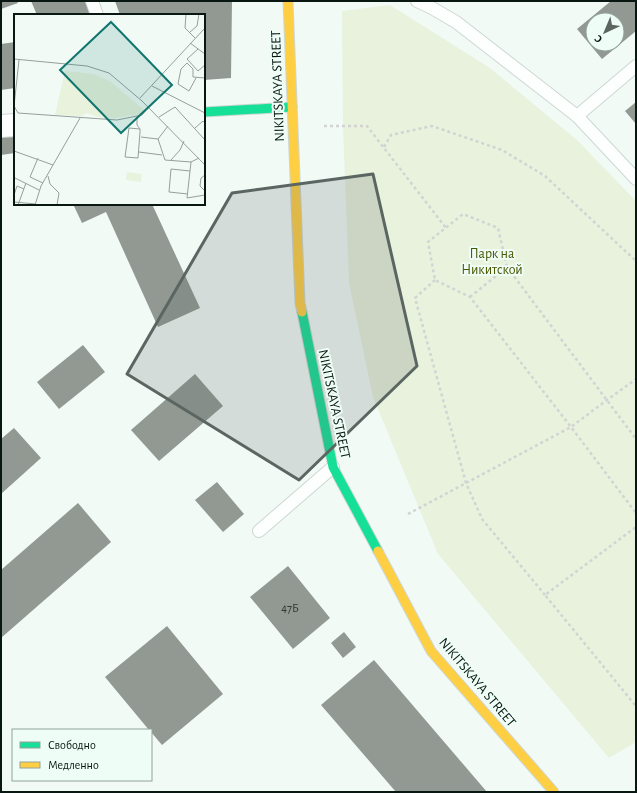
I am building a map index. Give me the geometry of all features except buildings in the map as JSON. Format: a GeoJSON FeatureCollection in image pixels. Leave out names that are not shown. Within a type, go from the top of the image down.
{"type":"FeatureCollection","features":[{"type":"Feature","properties":{"kind":"street","name":"NIKITSKAYA STREET"},"geometry":{"type":"LineString","coordinates":[[288,1],[300,303],[333,467],[431,651],[554,792]]}},
{"type":"Feature","properties":{"kind":"street"},"geometry":{"type":"LineString","coordinates":[[205,112],[292,107]]}},
{"type":"Feature","properties":{"kind":"street"},"geometry":{"type":"LineString","coordinates":[[1,126],[14,125]]}},
{"type":"Feature","properties":{"kind":"lane"},"geometry":{"type":"LineString","coordinates":[[92,1],[97,14]]}},
{"type":"Feature","properties":{"kind":"lane"},"geometry":{"type":"LineString","coordinates":[[417,1],[435,5],[577,116],[636,179]]}},
{"type":"Feature","properties":{"kind":"lane"},"geometry":{"type":"LineString","coordinates":[[577,116],[636,66]]}},
{"type":"Feature","properties":{"kind":"lane"},"geometry":{"type":"LineString","coordinates":[[259,531],[333,467]]}},
{"type":"Feature","properties":{"kind":"path"},"geometry":{"type":"LineString","coordinates":[[324,126],[367,126],[446,228]]}},
{"type":"Feature","properties":{"kind":"path"},"geometry":{"type":"LineString","coordinates":[[384,147],[391,136],[432,126],[502,150],[545,176],[636,261]]}},
{"type":"Feature","properties":{"kind":"path"},"geometry":{"type":"LineString","coordinates":[[435,280],[428,242],[463,214],[498,228],[507,267],[636,438]]}},
{"type":"Feature","properties":{"kind":"path"},"geometry":{"type":"LineString","coordinates":[[470,297],[507,267]]}},
{"type":"Feature","properties":{"kind":"path"},"geometry":{"type":"LineString","coordinates":[[435,280],[470,297],[571,427],[636,514]]}},
{"type":"Feature","properties":{"kind":"path"},"geometry":{"type":"LineString","coordinates":[[435,280],[415,298],[466,483],[482,519],[635,705]]}},
{"type":"Feature","properties":{"kind":"path"},"geometry":{"type":"LineString","coordinates":[[408,514],[571,427],[636,379]]}},
{"type":"Feature","properties":{"kind":"path"},"geometry":{"type":"LineString","coordinates":[[545,596],[636,527]]}},
{"type":"Feature","properties":{"kind":"highlighted area"},"geometry":{"type":"Polygon","coordinates":[[[373,174],[417,366],[299,480],[127,374],[232,193],[373,174]]]}},
{"type":"Feature","properties":{"kind":"green space","name":"Парк на Никитской"},"geometry":{"type":"Polygon","coordinates":[[[390,5],[490,68],[577,140],[636,201],[636,742],[609,758],[438,554],[373,397],[349,283],[343,127],[342,11],[390,5]]]}},
{"type":"Feature","properties":{"kind":"traffic: fast"},"geometry":{"type":"LineString","coordinates":[[205,112],[292,107]]}},
{"type":"Feature","properties":{"kind":"traffic: fast"},"geometry":{"type":"LineString","coordinates":[[302,312],[333,467],[378,551]]}},
{"type":"Feature","properties":{"kind":"traffic: slow"},"geometry":{"type":"LineString","coordinates":[[288,1],[300,303],[302,312]]}},
{"type":"Feature","properties":{"kind":"traffic: slow"},"geometry":{"type":"LineString","coordinates":[[378,551],[431,651],[554,792]]}}]}
